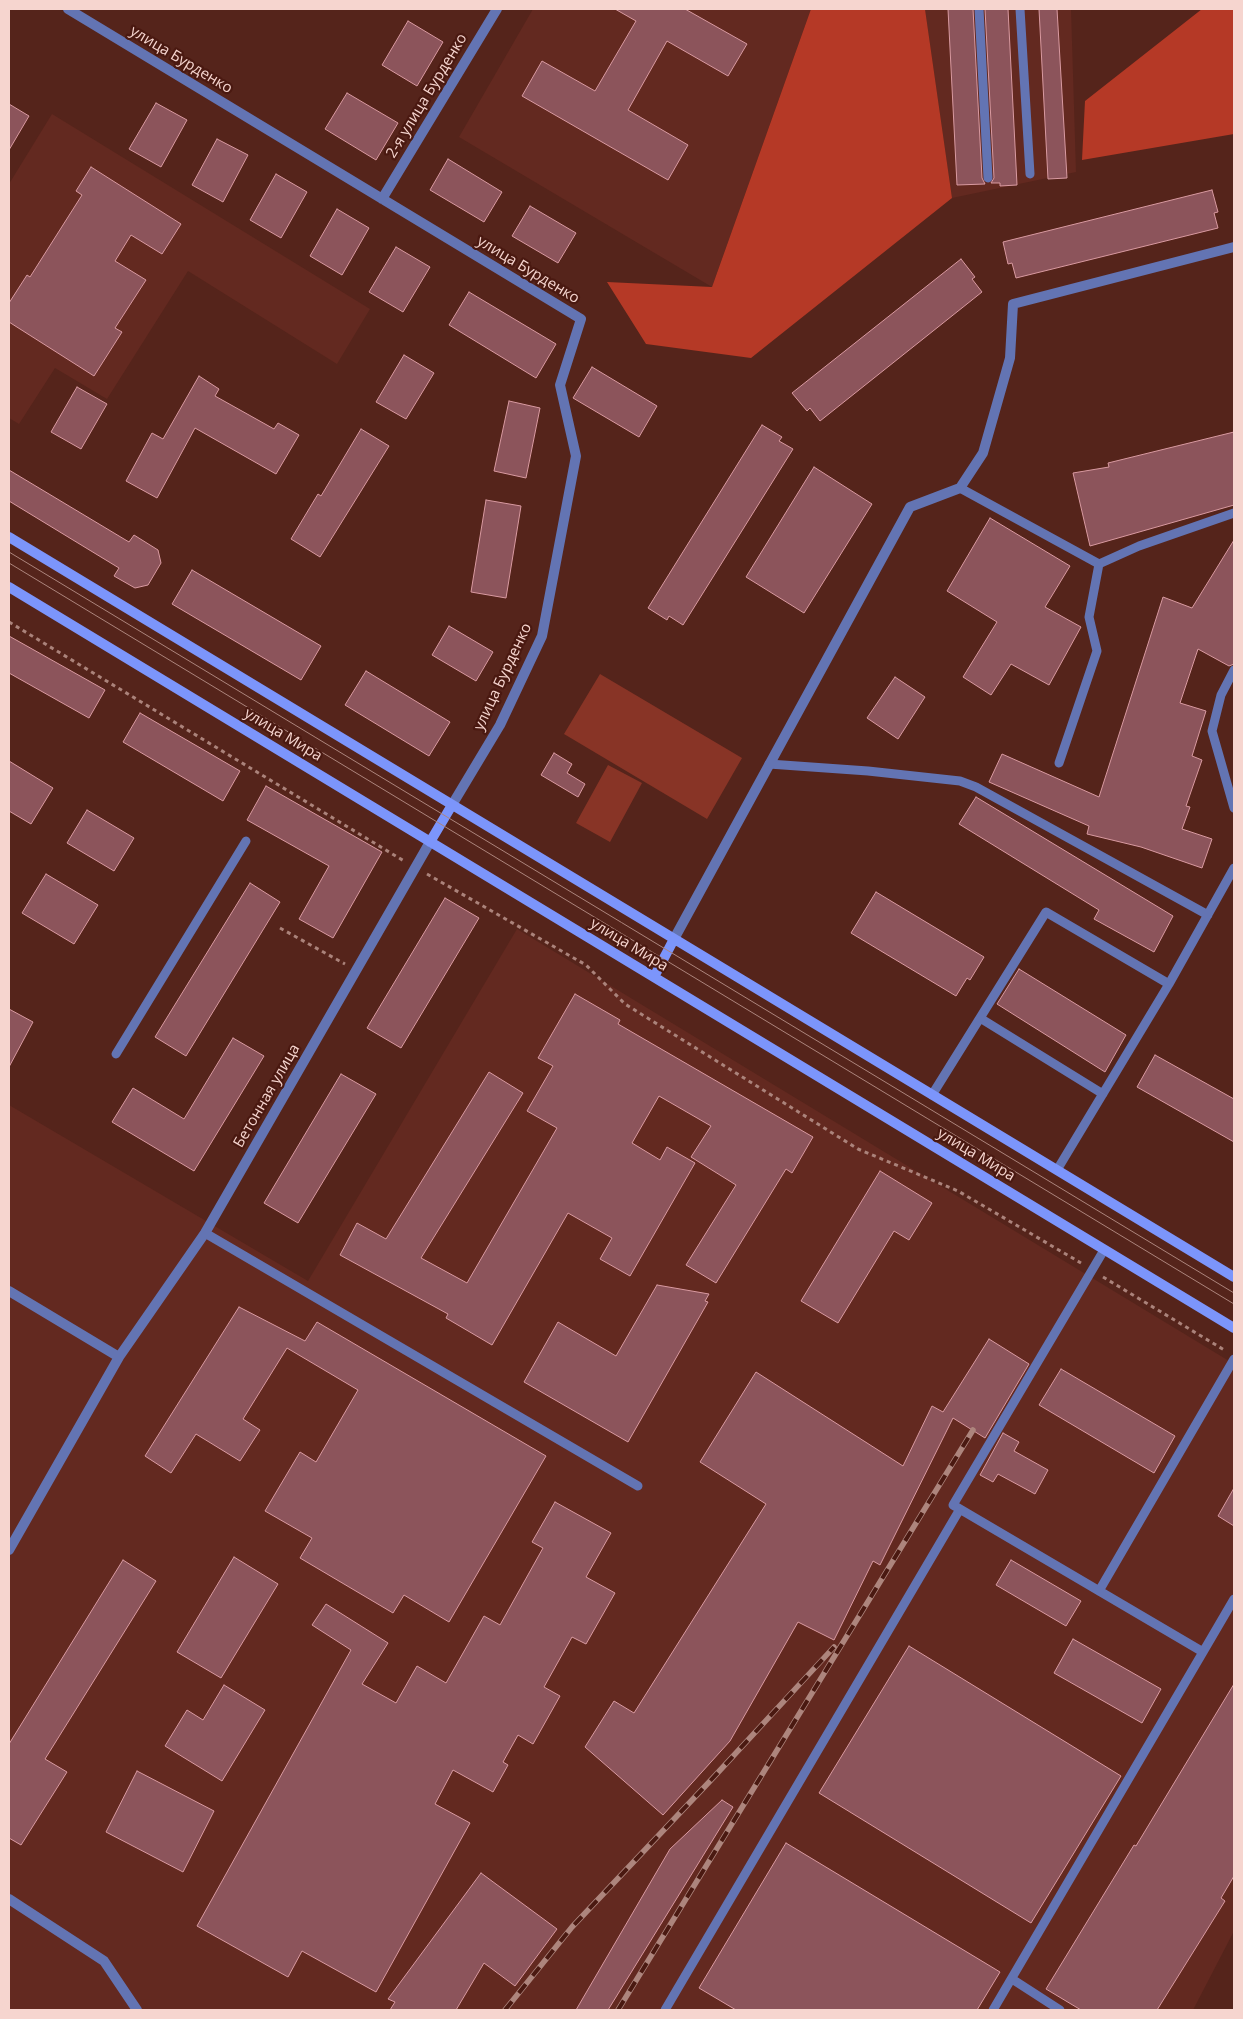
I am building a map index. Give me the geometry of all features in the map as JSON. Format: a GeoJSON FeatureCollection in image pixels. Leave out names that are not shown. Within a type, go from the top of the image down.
{"type":"FeatureCollection","features":[{"type":"Feature","properties":{"kind":"street","name":"улица Бурденко"},"geometry":{"type":"LineString","coordinates":[[68,9],[581,319],[560,384],[576,456],[542,636],[500,725],[452,805]]}},
{"type":"Feature","properties":{"kind":"street","name":"2-я улица Бурденко"},"geometry":{"type":"LineString","coordinates":[[382,199],[497,9]]}},
{"type":"Feature","properties":{"kind":"street"},"geometry":{"type":"LineString","coordinates":[[654,977],[910,507],[960,488],[983,453],[1010,358],[1012,304],[1234,247]]}},
{"type":"Feature","properties":{"kind":"street","name":"улица Мира"},"geometry":{"type":"LineString","coordinates":[[9,537],[1234,1277]]}},
{"type":"Feature","properties":{"kind":"street","name":"улица Мира"},"geometry":{"type":"LineString","coordinates":[[9,587],[1234,1328]]}},
{"type":"Feature","properties":{"kind":"street"},"geometry":{"type":"LineString","coordinates":[[430,842],[452,805]]}},
{"type":"Feature","properties":{"kind":"street","name":"Бетонная улица"},"geometry":{"type":"LineString","coordinates":[[9,1550],[118,1357],[205,1233],[430,842]]}},
{"type":"Feature","properties":{"kind":"street"},"geometry":{"type":"LineString","coordinates":[[9,1291],[118,1357]]}},
{"type":"Feature","properties":{"kind":"street"},"geometry":{"type":"LineString","coordinates":[[9,1899],[104,1961],[137,2010]]}},
{"type":"Feature","properties":{"kind":"lane"},"geometry":{"type":"LineString","coordinates":[[979,9],[988,178]]}},
{"type":"Feature","properties":{"kind":"lane"},"geometry":{"type":"LineString","coordinates":[[1020,9],[1030,174]]}},
{"type":"Feature","properties":{"kind":"lane"},"geometry":{"type":"LineString","coordinates":[[960,488],[1099,564]]}},
{"type":"Feature","properties":{"kind":"lane"},"geometry":{"type":"LineString","coordinates":[[1099,564],[1139,546],[1234,513]]}},
{"type":"Feature","properties":{"kind":"lane"},"geometry":{"type":"LineString","coordinates":[[1059,763],[1097,651],[1089,617],[1099,564]]}},
{"type":"Feature","properties":{"kind":"lane"},"geometry":{"type":"LineString","coordinates":[[1234,670],[1221,695],[1212,731],[1234,808]]}},
{"type":"Feature","properties":{"kind":"lane"},"geometry":{"type":"LineString","coordinates":[[769,764],[960,781],[976,787],[1208,916]]}},
{"type":"Feature","properties":{"kind":"lane"},"geometry":{"type":"LineString","coordinates":[[116,1054],[246,841]]}},
{"type":"Feature","properties":{"kind":"lane"},"geometry":{"type":"LineString","coordinates":[[1057,1170],[1169,984],[1234,868]]}},
{"type":"Feature","properties":{"kind":"lane"},"geometry":{"type":"LineString","coordinates":[[932,1095],[1046,912],[1169,984]]}},
{"type":"Feature","properties":{"kind":"lane"},"geometry":{"type":"LineString","coordinates":[[980,1018],[1103,1094]]}},
{"type":"Feature","properties":{"kind":"lane"},"geometry":{"type":"LineString","coordinates":[[205,1233],[638,1486]]}},
{"type":"Feature","properties":{"kind":"lane"},"geometry":{"type":"LineString","coordinates":[[1104,1250],[953,1505],[1203,1652]]}},
{"type":"Feature","properties":{"kind":"lane"},"geometry":{"type":"LineString","coordinates":[[1100,1591],[1234,1357]]}},
{"type":"Feature","properties":{"kind":"lane"},"geometry":{"type":"LineString","coordinates":[[665,2010],[960,1509]]}},
{"type":"Feature","properties":{"kind":"lane"},"geometry":{"type":"LineString","coordinates":[[994,2010],[1234,1599]]}},
{"type":"Feature","properties":{"kind":"lane"},"geometry":{"type":"LineString","coordinates":[[1012,1979],[1060,2010]]}},
{"type":"Feature","properties":{"kind":"path"},"geometry":{"type":"LineString","coordinates":[[9,622],[415,868],[586,965],[625,1004],[858,1149],[958,1191],[1234,1357]]}},
{"type":"Feature","properties":{"kind":"path"},"geometry":{"type":"LineString","coordinates":[[280,928],[356,970]]}},
{"type":"Feature","properties":{"kind":"shaded area"},"geometry":{"type":"Polygon","coordinates":[[[533,9],[811,9],[712,287],[459,137],[533,9]]]}},
{"type":"Feature","properties":{"kind":"shaded area"},"geometry":{"type":"Polygon","coordinates":[[[811,9],[925,9],[952,198],[751,358],[646,344],[607,282],[712,287],[811,9]]]}},
{"type":"Feature","properties":{"kind":"shaded area"},"geometry":{"type":"Polygon","coordinates":[[[925,9],[1071,9],[1076,172],[952,198],[925,9]]]}},
{"type":"Feature","properties":{"kind":"shaded area"},"geometry":{"type":"Polygon","coordinates":[[[1202,9],[1234,9],[1234,134],[1082,160],[1085,101],[1202,9]]]}},
{"type":"Feature","properties":{"kind":"shaded area"},"geometry":{"type":"Polygon","coordinates":[[[52,114],[370,309],[337,364],[188,271],[107,399],[55,368],[19,424],[9,418],[9,184],[52,114]]]}},
{"type":"Feature","properties":{"kind":"shaded area"},"geometry":{"type":"Polygon","coordinates":[[[600,674],[742,758],[707,819],[564,734],[600,674]]]}},
{"type":"Feature","properties":{"kind":"shaded area"},"geometry":{"type":"Polygon","coordinates":[[[608,765],[642,783],[610,842],[576,823],[608,765]]]}},
{"type":"Feature","properties":{"kind":"shaded area"},"geometry":{"type":"Polygon","coordinates":[[[517,929],[1234,1364],[1234,1931],[1193,2010],[9,2010],[9,1105],[308,1281],[517,929]]]}},
{"type":"Feature","properties":{"kind":"building"},"geometry":{"type":"Polygon","coordinates":[[[615,9],[685,9],[747,44],[728,76],[667,41],[628,110],[688,145],[668,180],[522,96],[542,61],[595,91],[636,21],[615,9]]]}},
{"type":"Feature","properties":{"kind":"building"},"geometry":{"type":"Polygon","coordinates":[[[948,9],[973,9],[982,178],[985,184],[957,185],[948,9]]]}},
{"type":"Feature","properties":{"kind":"building"},"geometry":{"type":"Polygon","coordinates":[[[985,9],[1008,9],[1017,185],[1000,186],[1000,183],[991,183],[994,178],[985,9]]]}},
{"type":"Feature","properties":{"kind":"building"},"geometry":{"type":"Polygon","coordinates":[[[1039,9],[1057,9],[1067,178],[1048,179],[1039,9]]]}},
{"type":"Feature","properties":{"kind":"building"},"geometry":{"type":"Polygon","coordinates":[[[408,21],[443,42],[417,86],[382,65],[408,21]]]}},
{"type":"Feature","properties":{"kind":"building"},"geometry":{"type":"Polygon","coordinates":[[[347,93],[398,123],[376,160],[325,129],[347,93]]]}},
{"type":"Feature","properties":{"kind":"building"},"geometry":{"type":"Polygon","coordinates":[[[156,103],[187,120],[161,167],[129,149],[156,103]]]}},
{"type":"Feature","properties":{"kind":"building"},"geometry":{"type":"Polygon","coordinates":[[[9,104],[29,116],[9,150],[9,104]]]}},
{"type":"Feature","properties":{"kind":"building"},"geometry":{"type":"Polygon","coordinates":[[[217,139],[248,155],[223,202],[192,185],[217,139]]]}},
{"type":"Feature","properties":{"kind":"building"},"geometry":{"type":"Polygon","coordinates":[[[448,159],[502,192],[484,222],[430,190],[448,159]]]}},
{"type":"Feature","properties":{"kind":"building"},"geometry":{"type":"Polygon","coordinates":[[[91,167],[181,224],[162,254],[131,235],[115,261],[146,280],[115,328],[122,332],[94,376],[9,322],[9,303],[27,275],[30,277],[82,195],[76,191],[91,167]]]}},
{"type":"Feature","properties":{"kind":"building"},"geometry":{"type":"Polygon","coordinates":[[[276,174],[307,192],[281,238],[250,220],[276,174]]]}},
{"type":"Feature","properties":{"kind":"building"},"geometry":{"type":"Polygon","coordinates":[[[1212,190],[1218,212],[1214,213],[1218,228],[1016,278],[1012,263],[1008,264],[1003,242],[1212,190]]]}},
{"type":"Feature","properties":{"kind":"building"},"geometry":{"type":"Polygon","coordinates":[[[530,206],[576,233],[558,263],[512,236],[530,206]]]}},
{"type":"Feature","properties":{"kind":"building"},"geometry":{"type":"Polygon","coordinates":[[[337,209],[369,228],[342,275],[310,256],[337,209]]]}},
{"type":"Feature","properties":{"kind":"building"},"geometry":{"type":"Polygon","coordinates":[[[396,247],[430,267],[403,312],[369,292],[396,247]]]}},
{"type":"Feature","properties":{"kind":"building"},"geometry":{"type":"Polygon","coordinates":[[[961,259],[975,277],[972,279],[982,292],[820,421],[810,408],[807,411],[792,393],[961,259]]]}},
{"type":"Feature","properties":{"kind":"building"},"geometry":{"type":"Polygon","coordinates":[[[469,292],[556,344],[536,378],[449,325],[469,292]]]}},
{"type":"Feature","properties":{"kind":"building"},"geometry":{"type":"Polygon","coordinates":[[[404,355],[434,373],[406,419],[376,402],[404,355]]]}},
{"type":"Feature","properties":{"kind":"building"},"geometry":{"type":"Polygon","coordinates":[[[592,367],[657,406],[639,437],[573,398],[592,367]]]}},
{"type":"Feature","properties":{"kind":"building"},"geometry":{"type":"Polygon","coordinates":[[[199,376],[219,389],[215,396],[274,429],[278,423],[299,435],[276,474],[195,428],[157,498],[126,481],[152,433],[163,439],[199,376]]]}},
{"type":"Feature","properties":{"kind":"building"},"geometry":{"type":"Polygon","coordinates":[[[77,387],[107,404],[81,449],[51,432],[77,387]]]}},
{"type":"Feature","properties":{"kind":"building"},"geometry":{"type":"Polygon","coordinates":[[[509,401],[540,408],[526,478],[494,471],[509,401]]]}},
{"type":"Feature","properties":{"kind":"building"},"geometry":{"type":"Polygon","coordinates":[[[762,425],[782,437],[779,441],[793,449],[683,625],[669,616],[667,620],[648,608],[762,425]]]}},
{"type":"Feature","properties":{"kind":"building"},"geometry":{"type":"Polygon","coordinates":[[[361,429],[389,446],[320,557],[291,539],[318,494],[321,496],[361,429]]]}},
{"type":"Feature","properties":{"kind":"building"},"geometry":{"type":"Polygon","coordinates":[[[1234,432],[1234,505],[1090,546],[1073,473],[1109,467],[1108,463],[1234,432]]]}},
{"type":"Feature","properties":{"kind":"building"},"geometry":{"type":"Polygon","coordinates":[[[814,467],[872,504],[804,613],[746,577],[814,467]]]}},
{"type":"Feature","properties":{"kind":"building"},"geometry":{"type":"Polygon","coordinates":[[[9,470],[129,542],[134,535],[158,550],[161,563],[148,585],[135,588],[114,576],[119,568],[9,501],[9,470]]]}},
{"type":"Feature","properties":{"kind":"building"},"geometry":{"type":"Polygon","coordinates":[[[486,500],[521,506],[506,598],[471,592],[486,500]]]}},
{"type":"Feature","properties":{"kind":"building"},"geometry":{"type":"Polygon","coordinates":[[[990,518],[1070,566],[1045,607],[1081,627],[1049,685],[1011,664],[991,695],[963,677],[997,622],[947,591],[990,518]]]}},
{"type":"Feature","properties":{"kind":"building"},"geometry":{"type":"Polygon","coordinates":[[[1234,540],[1234,664],[1229,666],[1198,649],[1180,703],[1206,711],[1192,756],[1202,760],[1186,806],[1190,807],[1182,829],[1212,839],[1202,868],[1141,847],[1087,834],[1089,826],[989,782],[1002,754],[1099,797],[1163,597],[1192,608],[1234,540]]]}},
{"type":"Feature","properties":{"kind":"building"},"geometry":{"type":"Polygon","coordinates":[[[192,570],[321,646],[301,680],[172,604],[192,570]]]}},
{"type":"Feature","properties":{"kind":"building"},"geometry":{"type":"Polygon","coordinates":[[[449,626],[493,652],[476,681],[432,655],[449,626]]]}},
{"type":"Feature","properties":{"kind":"building"},"geometry":{"type":"Polygon","coordinates":[[[9,636],[105,690],[89,718],[9,673],[9,636]]]}},
{"type":"Feature","properties":{"kind":"building"},"geometry":{"type":"Polygon","coordinates":[[[366,671],[450,722],[429,756],[345,705],[366,671]]]}},
{"type":"Feature","properties":{"kind":"building"},"geometry":{"type":"Polygon","coordinates":[[[895,677],[925,697],[898,739],[867,718],[895,677]]]}},
{"type":"Feature","properties":{"kind":"building"},"geometry":{"type":"Polygon","coordinates":[[[140,713],[240,771],[223,801],[123,742],[140,713]]]}},
{"type":"Feature","properties":{"kind":"building"},"geometry":{"type":"Polygon","coordinates":[[[554,753],[572,764],[567,773],[585,784],[578,797],[541,775],[554,753]]]}},
{"type":"Feature","properties":{"kind":"building"},"geometry":{"type":"Polygon","coordinates":[[[9,761],[53,788],[31,824],[9,811],[9,761]]]}},
{"type":"Feature","properties":{"kind":"building"},"geometry":{"type":"Polygon","coordinates":[[[266,786],[382,852],[333,938],[299,919],[329,866],[247,820],[266,786]]]}},
{"type":"Feature","properties":{"kind":"building"},"geometry":{"type":"Polygon","coordinates":[[[976,797],[1173,916],[1154,952],[1094,919],[1099,910],[959,824],[976,797]]]}},
{"type":"Feature","properties":{"kind":"building"},"geometry":{"type":"Polygon","coordinates":[[[87,810],[134,838],[114,871],[67,843],[87,810]]]}},
{"type":"Feature","properties":{"kind":"building"},"geometry":{"type":"Polygon","coordinates":[[[46,874],[98,905],[74,944],[22,913],[46,874]]]}},
{"type":"Feature","properties":{"kind":"building"},"geometry":{"type":"Polygon","coordinates":[[[250,883],[280,902],[186,1056],[155,1037],[250,883]]]}},
{"type":"Feature","properties":{"kind":"building"},"geometry":{"type":"Polygon","coordinates":[[[876,892],[984,957],[970,980],[967,978],[956,996],[851,933],[876,892]]]}},
{"type":"Feature","properties":{"kind":"building"},"geometry":{"type":"Polygon","coordinates":[[[445,898],[479,918],[401,1048],[367,1028],[445,898]]]}},
{"type":"Feature","properties":{"kind":"building"},"geometry":{"type":"Polygon","coordinates":[[[1019,969],[1126,1035],[1105,1072],[997,1004],[1019,969]]]}},
{"type":"Feature","properties":{"kind":"building"},"geometry":{"type":"Polygon","coordinates":[[[575,994],[620,1020],[618,1024],[813,1137],[792,1173],[786,1169],[716,1283],[686,1265],[736,1185],[691,1157],[711,1126],[659,1096],[632,1143],[660,1160],[667,1147],[695,1163],[630,1276],[600,1259],[612,1238],[568,1213],[492,1345],[446,1318],[448,1314],[340,1255],[357,1223],[386,1239],[489,1072],[523,1093],[421,1258],[467,1283],[557,1128],[527,1111],[553,1066],[538,1058],[575,994]]]}},
{"type":"Feature","properties":{"kind":"building"},"geometry":{"type":"Polygon","coordinates":[[[9,1009],[33,1022],[9,1067],[9,1009]]]}},
{"type":"Feature","properties":{"kind":"building"},"geometry":{"type":"Polygon","coordinates":[[[233,1038],[264,1056],[194,1171],[112,1122],[133,1088],[184,1119],[233,1038]]]}},
{"type":"Feature","properties":{"kind":"building"},"geometry":{"type":"Polygon","coordinates":[[[1155,1055],[1234,1099],[1234,1142],[1137,1087],[1155,1055]]]}},
{"type":"Feature","properties":{"kind":"building"},"geometry":{"type":"Polygon","coordinates":[[[341,1074],[376,1094],[298,1223],[264,1203],[341,1074]]]}},
{"type":"Feature","properties":{"kind":"building"},"geometry":{"type":"Polygon","coordinates":[[[880,1171],[932,1203],[909,1240],[894,1231],[838,1323],[801,1301],[880,1171]]]}},
{"type":"Feature","properties":{"kind":"building"},"geometry":{"type":"Polygon","coordinates":[[[657,1285],[709,1294],[705,1301],[708,1302],[628,1442],[524,1382],[558,1322],[616,1356],[657,1285]]]}},
{"type":"Feature","properties":{"kind":"building"},"geometry":{"type":"Polygon","coordinates":[[[239,1307],[305,1341],[317,1322],[546,1456],[449,1622],[404,1595],[393,1613],[300,1558],[312,1538],[265,1511],[300,1452],[316,1462],[358,1390],[287,1348],[243,1419],[260,1430],[240,1461],[196,1434],[171,1473],[145,1456],[239,1307]]]}},
{"type":"Feature","properties":{"kind":"building"},"geometry":{"type":"Polygon","coordinates":[[[989,1339],[1029,1364],[985,1438],[953,1418],[880,1565],[873,1561],[834,1640],[798,1622],[730,1741],[663,1815],[585,1747],[614,1701],[634,1713],[766,1504],[700,1462],[756,1372],[903,1466],[932,1406],[943,1412],[989,1339]]]}},
{"type":"Feature","properties":{"kind":"building"},"geometry":{"type":"Polygon","coordinates":[[[1061,1369],[1175,1436],[1154,1473],[1039,1405],[1061,1369]]]}},
{"type":"Feature","properties":{"kind":"building"},"geometry":{"type":"Polygon","coordinates":[[[1003,1433],[1019,1442],[1014,1451],[1048,1470],[1035,1494],[998,1474],[993,1482],[980,1475],[1003,1433]]]}},
{"type":"Feature","properties":{"kind":"building"},"geometry":{"type":"Polygon","coordinates":[[[1234,1488],[1234,1526],[1218,1516],[1234,1488]]]}},
{"type":"Feature","properties":{"kind":"building"},"geometry":{"type":"Polygon","coordinates":[[[555,1502],[611,1533],[586,1577],[615,1593],[586,1644],[572,1637],[544,1687],[560,1696],[533,1744],[518,1735],[503,1762],[508,1765],[493,1792],[453,1770],[435,1804],[470,1823],[376,1992],[302,1951],[288,1977],[197,1926],[351,1650],[312,1625],[326,1604],[388,1643],[362,1684],[396,1703],[417,1666],[446,1683],[484,1616],[500,1625],[543,1548],[532,1542],[555,1502]]]}},
{"type":"Feature","properties":{"kind":"building"},"geometry":{"type":"Polygon","coordinates":[[[234,1557],[278,1584],[221,1678],[177,1652],[234,1557]]]}},
{"type":"Feature","properties":{"kind":"building"},"geometry":{"type":"Polygon","coordinates":[[[123,1560],[156,1581],[45,1759],[67,1772],[21,1845],[9,1838],[9,1744],[123,1560]]]}},
{"type":"Feature","properties":{"kind":"building"},"geometry":{"type":"Polygon","coordinates":[[[1011,1560],[1081,1601],[1066,1626],[996,1585],[1011,1560]]]}},
{"type":"Feature","properties":{"kind":"building"},"geometry":{"type":"Polygon","coordinates":[[[1073,1639],[1161,1689],[1142,1723],[1054,1673],[1073,1639]]]}},
{"type":"Feature","properties":{"kind":"building"},"geometry":{"type":"Polygon","coordinates":[[[909,1646],[1121,1776],[1031,1923],[819,1793],[909,1646]]]}},
{"type":"Feature","properties":{"kind":"building"},"geometry":{"type":"Polygon","coordinates":[[[1234,1684],[1234,1876],[1221,1898],[1225,1901],[1157,2010],[1081,2010],[1046,1989],[1134,1845],[1136,1846],[1234,1684]]]}},
{"type":"Feature","properties":{"kind":"building"},"geometry":{"type":"Polygon","coordinates":[[[224,1685],[265,1710],[222,1781],[165,1746],[187,1710],[203,1720],[224,1685]]]}},
{"type":"Feature","properties":{"kind":"building"},"geometry":{"type":"Polygon","coordinates":[[[137,1771],[214,1811],[183,1872],[106,1832],[137,1771]]]}},
{"type":"Feature","properties":{"kind":"building"},"geometry":{"type":"Polygon","coordinates":[[[722,1800],[733,1807],[608,2010],[576,2010],[670,1849],[722,1800]]]}},
{"type":"Feature","properties":{"kind":"building"},"geometry":{"type":"Polygon","coordinates":[[[786,1843],[1000,1972],[977,2010],[736,2010],[699,1988],[786,1843]]]}},
{"type":"Feature","properties":{"kind":"building"},"geometry":{"type":"Polygon","coordinates":[[[481,1873],[557,1929],[515,1986],[484,1963],[456,2010],[390,2010],[395,2002],[388,1999],[481,1873]]]}},
{"type":"Feature","properties":{"kind":"tram line"},"geometry":{"type":"LineString","coordinates":[[9,552],[1234,1293]]}},
{"type":"Feature","properties":{"kind":"tram line"},"geometry":{"type":"LineString","coordinates":[[9,563],[1234,1304]]}},
{"type":"Feature","properties":{"kind":"railway"},"geometry":{"type":"LineString","coordinates":[[618,2010],[973,1430]]}},
{"type":"Feature","properties":{"kind":"railway"},"geometry":{"type":"LineString","coordinates":[[505,2010],[572,1927],[834,1647]]}}]}
